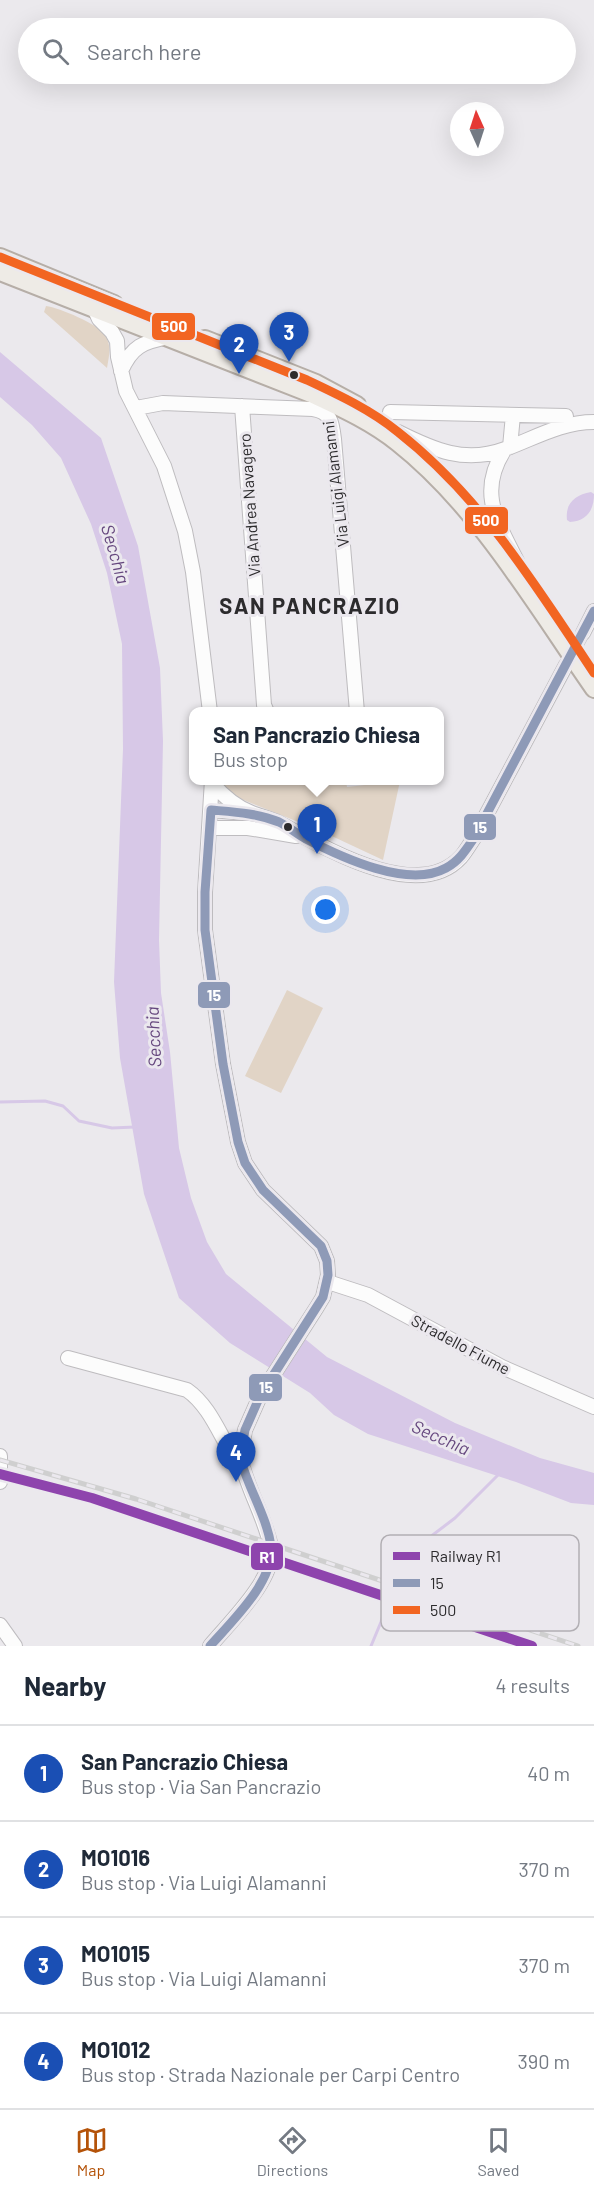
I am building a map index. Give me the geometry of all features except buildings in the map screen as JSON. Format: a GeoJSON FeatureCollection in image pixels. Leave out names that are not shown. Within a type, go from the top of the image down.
{"type":"FeatureCollection","features":[{"type":"Feature","properties":{"kind":"main road"},"geometry":{"type":"LineString","coordinates":[[0,257],[316,383],[354,402],[399,432],[429,459],[483,516],[594,673]]}},
{"type":"Feature","properties":{"kind":"main road"},"geometry":{"type":"LineString","coordinates":[[0,272],[311,394],[348,411],[397,442],[426,467],[477,524],[594,689]]}},
{"type":"Feature","properties":{"kind":"street"},"geometry":{"type":"LineString","coordinates":[[94,308],[99,319],[112,332],[117,341],[118,357],[126,391],[164,466],[185,531],[195,584],[210,707]]}},
{"type":"Feature","properties":{"kind":"street"},"geometry":{"type":"LineString","coordinates":[[121,371],[129,354],[138,346],[169,337]]}},
{"type":"Feature","properties":{"kind":"street","name":"Via Luigi Alamanni"},"geometry":{"type":"LineString","coordinates":[[136,408],[163,403],[313,409],[326,412],[332,422],[357,707]]}},
{"type":"Feature","properties":{"kind":"street","name":"Via Andrea Navagero"},"geometry":{"type":"LineString","coordinates":[[242,406],[265,707]]}},
{"type":"Feature","properties":{"kind":"street"},"geometry":{"type":"LineString","coordinates":[[390,412],[566,416]]}},
{"type":"Feature","properties":{"kind":"street"},"geometry":{"type":"LineString","coordinates":[[513,415],[507,448],[492,472],[492,507],[496,520],[517,561]]}},
{"type":"Feature","properties":{"kind":"street"},"geometry":{"type":"LineString","coordinates":[[399,432],[432,448],[453,454],[485,455],[554,429],[594,422]]}},
{"type":"Feature","properties":{"kind":"street"},"geometry":{"type":"LineString","coordinates":[[583,633],[594,611]]}},
{"type":"Feature","properties":{"kind":"street"},"geometry":{"type":"LineString","coordinates":[[215,785],[230,801],[251,813],[281,823],[304,838],[366,865],[400,874],[431,873],[451,865],[461,857],[474,838],[566,665]]}},
{"type":"Feature","properties":{"kind":"street"},"geometry":{"type":"LineString","coordinates":[[210,1646],[250,1600],[269,1569],[272,1558],[267,1534],[245,1476],[241,1453],[245,1430],[260,1396],[317,1307],[328,1282],[327,1261],[321,1246],[263,1190],[245,1163],[238,1142],[223,1064],[206,939],[205,892],[212,785]]}},
{"type":"Feature","properties":{"kind":"street"},"geometry":{"type":"LineString","coordinates":[[211,810],[251,813]]}},
{"type":"Feature","properties":{"kind":"street"},"geometry":{"type":"LineString","coordinates":[[210,828],[248,828],[304,838]]}},
{"type":"Feature","properties":{"kind":"street","name":"Stradello Fiume"},"geometry":{"type":"LineString","coordinates":[[328,1282],[368,1295],[502,1367],[594,1407]]}},
{"type":"Feature","properties":{"kind":"street"},"geometry":{"type":"LineString","coordinates":[[68,1358],[187,1390],[206,1409],[229,1449],[241,1453]]}},
{"type":"Feature","properties":{"kind":"street"},"geometry":{"type":"LineString","coordinates":[[0,1456],[0,1482]]}},
{"type":"Feature","properties":{"kind":"street"},"geometry":{"type":"LineString","coordinates":[[0,1625],[15,1646]]}},
{"type":"Feature","properties":{"kind":"shaded area"},"geometry":{"type":"Polygon","coordinates":[[[46,306],[78,317],[95,326],[105,335],[109,347],[107,368],[44,312],[46,306]]]}},
{"type":"Feature","properties":{"kind":"shaded area"},"geometry":{"type":"Polygon","coordinates":[[[224,785],[347,785],[347,787],[399,785],[383,860],[321,831],[236,797],[224,785]]]}},
{"type":"Feature","properties":{"kind":"shaded area"},"geometry":{"type":"Polygon","coordinates":[[[287,990],[323,1008],[281,1093],[245,1076],[287,990]]]}},
{"type":"Feature","properties":{"kind":"water","name":"Secchia"},"geometry":{"type":"Polygon","coordinates":[[[0,352],[101,438],[138,546],[160,668],[163,741],[159,940],[161,993],[170,1052],[179,1148],[191,1198],[207,1242],[226,1274],[327,1357],[455,1423],[540,1458],[594,1473],[594,1505],[571,1503],[516,1482],[368,1434],[334,1415],[310,1393],[230,1343],[179,1298],[144,1194],[120,1058],[114,982],[123,749],[122,644],[107,573],[91,524],[61,458],[32,425],[0,397],[0,352]]]}},
{"type":"Feature","properties":{"kind":"water"},"geometry":{"type":"Polygon","coordinates":[[[591,492],[594,494],[594,500],[588,514],[576,521],[567,520],[569,504],[580,495],[591,492]]]}},
{"type":"Feature","properties":{"kind":"waterway"},"geometry":{"type":"LineString","coordinates":[[0,1102],[45,1101],[63,1106],[79,1121],[112,1128],[135,1127]]}},
{"type":"Feature","properties":{"kind":"waterway"},"geometry":{"type":"LineString","coordinates":[[433,1535],[455,1518],[498,1475]]}},
{"type":"Feature","properties":{"kind":"waterway"},"geometry":{"type":"LineString","coordinates":[[371,1646],[381,1622]]}},
{"type":"Feature","properties":{"kind":"tunnel"},"geometry":{"type":"LineString","coordinates":[[567,663],[583,633]]}},
{"type":"Feature","properties":{"kind":"railway"},"geometry":{"type":"LineString","coordinates":[[0,1460],[136,1499],[381,1580]]}},
{"type":"Feature","properties":{"kind":"railway"},"geometry":{"type":"LineString","coordinates":[[533,1631],[578,1646]]}},
{"type":"Feature","properties":{"kind":"rail line","name":"R1"},"geometry":{"type":"LineString","coordinates":[[0,1474],[92,1498],[381,1595]]}},
{"type":"Feature","properties":{"kind":"rail line","name":"R1"},"geometry":{"type":"LineString","coordinates":[[487,1631],[532,1646]]}},
{"type":"Feature","properties":{"kind":"transit line","name":"500"},"geometry":{"type":"LineString","coordinates":[[0,257],[307,380],[354,403],[388,424],[428,457],[481,514],[529,576],[594,673]]}},
{"type":"Feature","properties":{"kind":"transit line","name":"15"},"geometry":{"type":"LineString","coordinates":[[210,1646],[240,1613],[259,1587],[270,1559],[271,1546],[266,1525],[242,1464],[241,1453],[245,1430],[260,1396],[323,1297],[328,1275],[327,1261],[321,1246],[263,1190],[245,1163],[238,1142],[223,1064],[205,930],[205,892],[211,810],[245,813],[271,819],[356,862],[394,873],[431,874],[446,868],[458,859],[474,838],[594,611]]}},
{"type":"Feature","properties":{"kind":"place","name":"MO1015"},"geometry":{"type":"Point","coordinates":[289,362]}},
{"type":"Feature","properties":{"kind":"place","name":"MO1016"},"geometry":{"type":"Point","coordinates":[239,374]}},
{"type":"Feature","properties":{"kind":"place","name":"San Pancrazio Chiesa"},"geometry":{"type":"Point","coordinates":[317,854]}},
{"type":"Feature","properties":{"kind":"place","name":"MO1012"},"geometry":{"type":"Point","coordinates":[236,1482]}},
{"type":"Feature","properties":{"kind":"district","name":"SAN PANCRAZIO"},"geometry":{"type":"Point","coordinates":[310,605]}}]}
